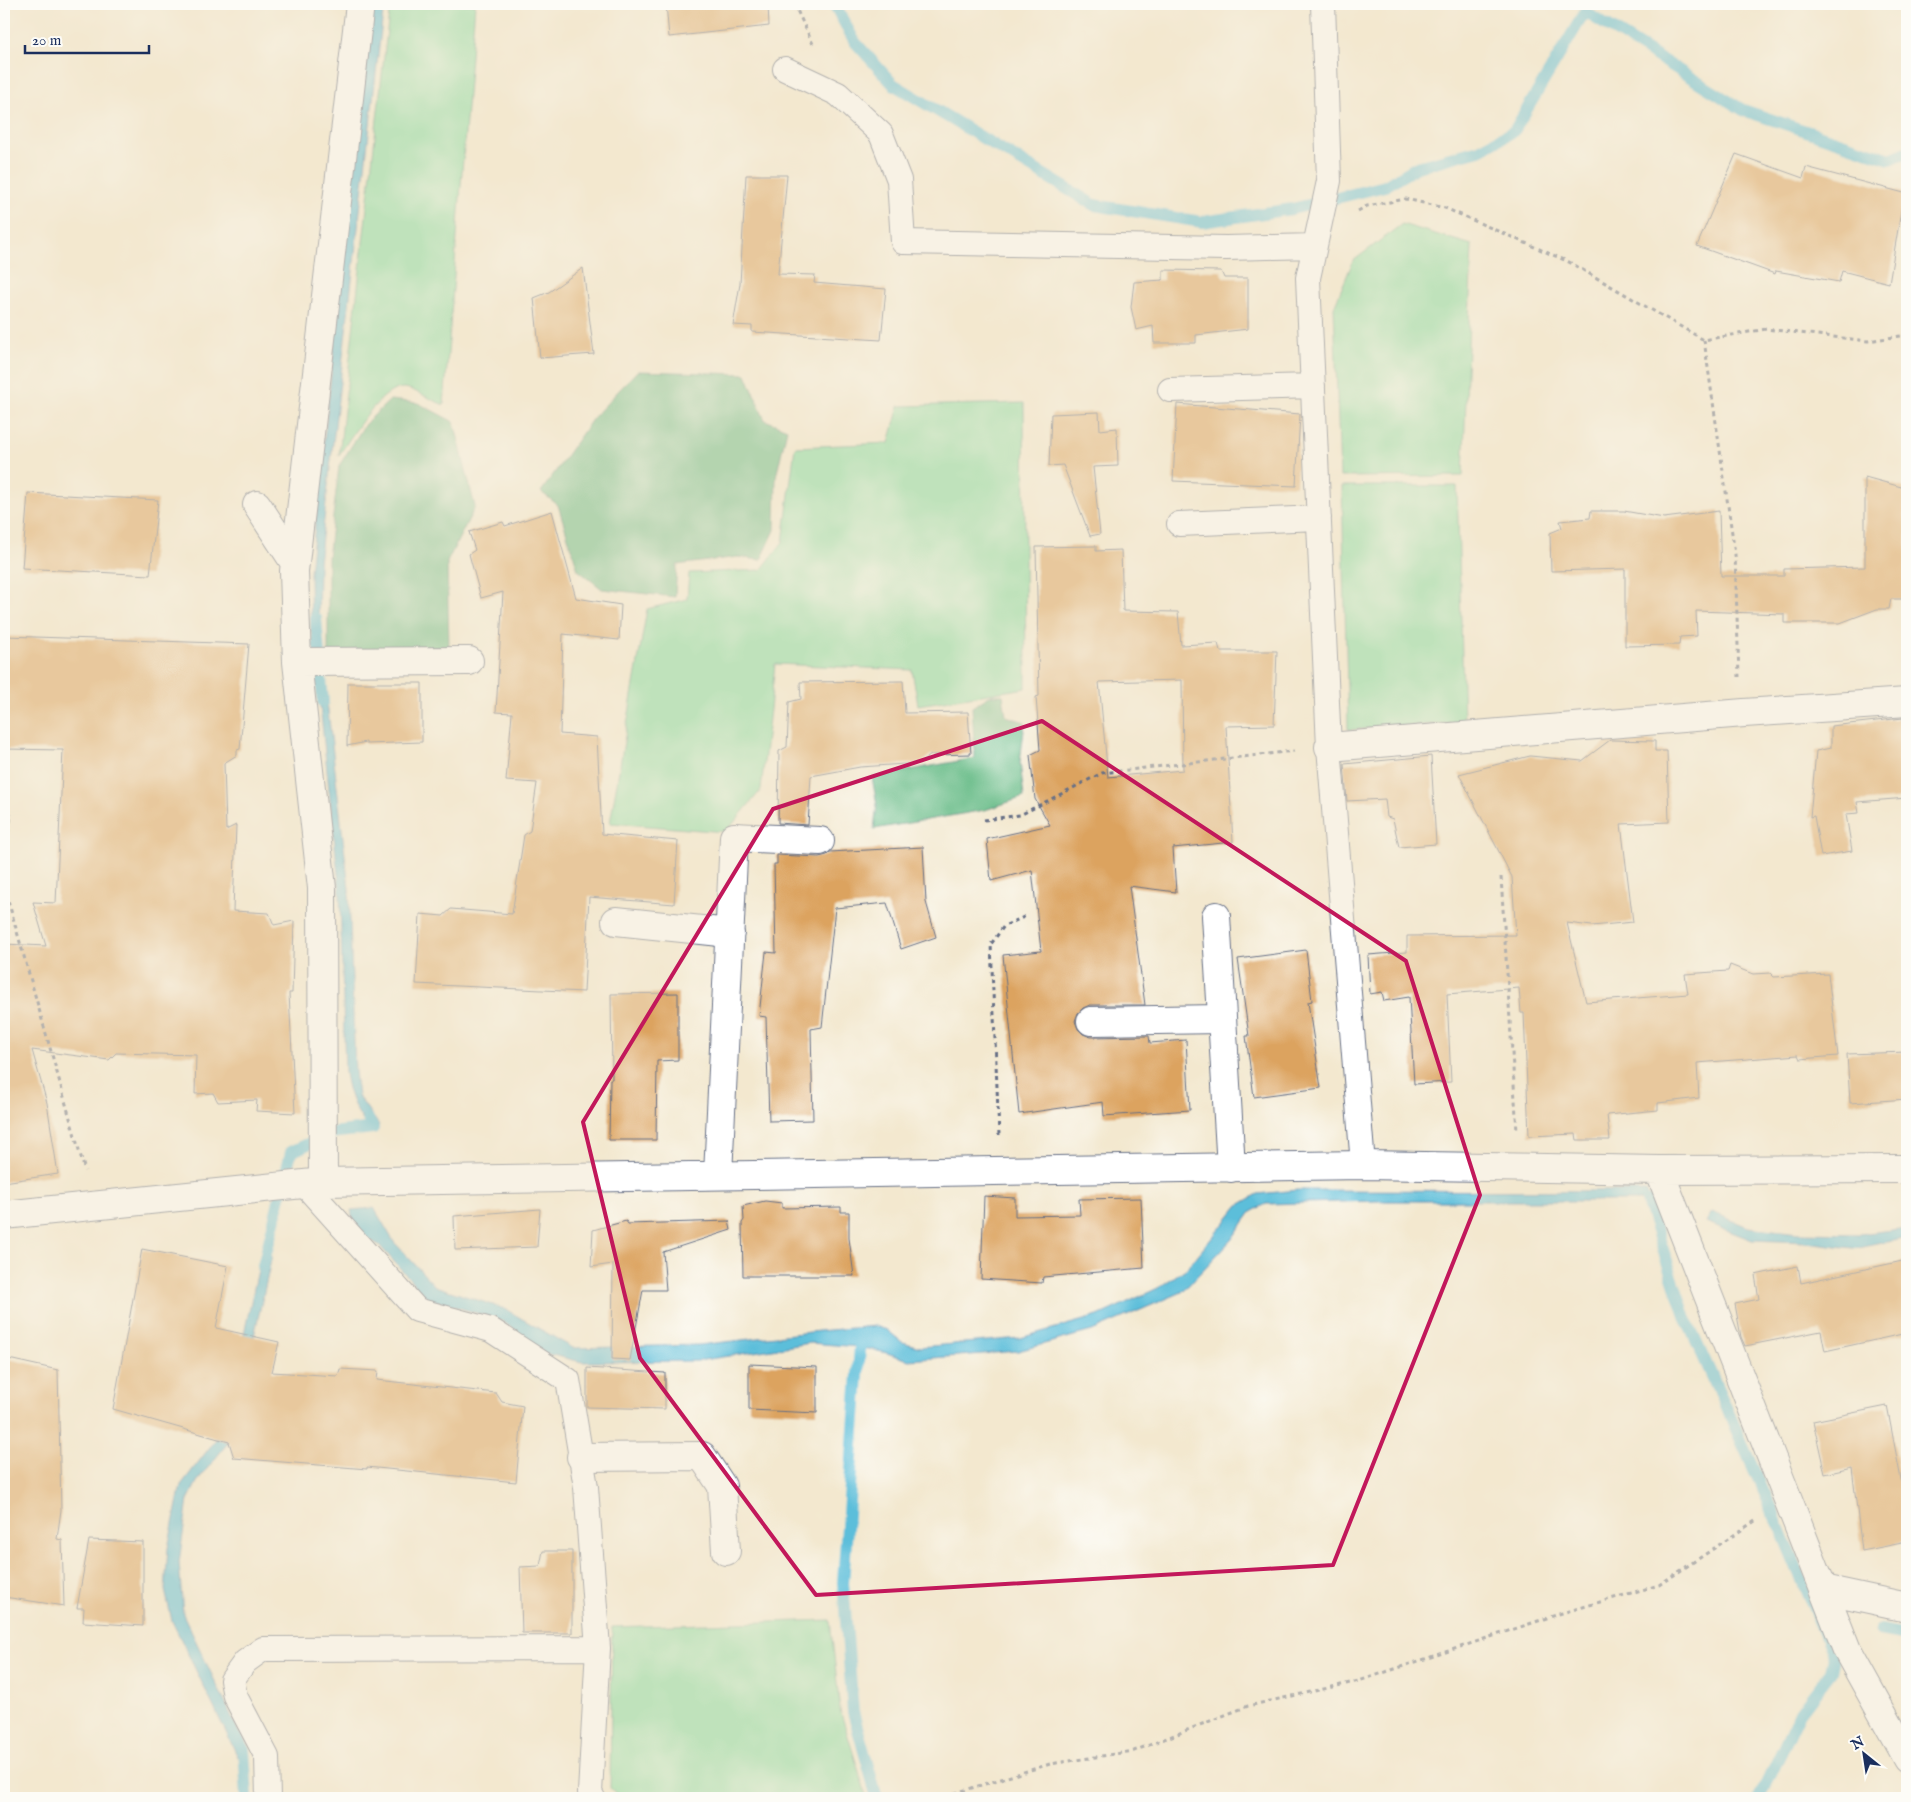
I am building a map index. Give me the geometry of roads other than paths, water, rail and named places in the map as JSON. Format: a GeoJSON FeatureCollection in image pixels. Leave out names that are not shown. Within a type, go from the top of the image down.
{"type":"FeatureCollection","features":[{"type":"Feature","properties":{"kind":"street"},"geometry":{"type":"LineString","coordinates":[[313,1183],[322,888],[297,662],[295,564],[360,4]]}},
{"type":"Feature","properties":{"kind":"street"},"geometry":{"type":"LineString","coordinates":[[257,505],[295,564]]}},
{"type":"Feature","properties":{"kind":"street"},"geometry":{"type":"LineString","coordinates":[[297,662],[469,661]]}},
{"type":"Feature","properties":{"kind":"street"},"geometry":{"type":"LineString","coordinates":[[1329,747],[1907,702]]}},
{"type":"Feature","properties":{"kind":"street"},"geometry":{"type":"LineString","coordinates":[[718,1175],[734,837],[820,841]]}},
{"type":"Feature","properties":{"kind":"street"},"geometry":{"type":"LineString","coordinates":[[1216,916],[1230,1168]]}},
{"type":"Feature","properties":{"kind":"street"},"geometry":{"type":"LineString","coordinates":[[616,921],[730,933]]}},
{"type":"Feature","properties":{"kind":"street"},"geometry":{"type":"LineString","coordinates":[[1091,1021],[1222,1020]]}},
{"type":"Feature","properties":{"kind":"street"},"geometry":{"type":"LineString","coordinates":[[4,1215],[313,1183],[1363,1165],[1660,1170],[1907,1169]]}},
{"type":"Feature","properties":{"kind":"street"},"geometry":{"type":"LineString","coordinates":[[1660,1170],[1847,1650],[1907,1758]]}},
{"type":"Feature","properties":{"kind":"street"},"geometry":{"type":"LineString","coordinates":[[581,1457],[702,1456],[722,1486],[726,1550]]}},
{"type":"Feature","properties":{"kind":"street"},"geometry":{"type":"LineString","coordinates":[[1823,1589],[1907,1607]]}},
{"type":"Feature","properties":{"kind":"lane"},"geometry":{"type":"LineString","coordinates":[[1322,4],[1329,181],[1308,278],[1329,747],[1363,1165]]}},
{"type":"Feature","properties":{"kind":"lane"},"geometry":{"type":"LineString","coordinates":[[785,69],[838,94],[881,134],[899,180],[903,242],[1226,248],[1317,239]]}},
{"type":"Feature","properties":{"kind":"lane"},"geometry":{"type":"LineString","coordinates":[[1170,390],[1313,386]]}},
{"type":"Feature","properties":{"kind":"lane"},"geometry":{"type":"LineString","coordinates":[[1179,524],[1319,518]]}},
{"type":"Feature","properties":{"kind":"lane"},"geometry":{"type":"LineString","coordinates":[[313,1183],[417,1310],[492,1330],[568,1380],[586,1487],[598,1648],[590,1793],[593,1798]]}},
{"type":"Feature","properties":{"kind":"lane"},"geometry":{"type":"LineString","coordinates":[[268,1798],[266,1757],[235,1696],[232,1680],[245,1662],[263,1649],[598,1648]]}},
{"type":"Feature","properties":{"kind":"water"},"geometry":{"type":"Polygon","coordinates":[[[373,4],[384,4],[319,563],[318,634],[311,634],[310,572],[373,4]]]}},
{"type":"Feature","properties":{"kind":"water"},"geometry":{"type":"Polygon","coordinates":[[[325,685],[349,889],[355,1072],[358,1096],[379,1125],[372,1133],[354,1105],[345,1073],[340,893],[318,686],[325,685]]]}},
{"type":"Feature","properties":{"kind":"water"},"geometry":{"type":"Polygon","coordinates":[[[1298,1190],[1646,1191],[1647,1201],[1377,1201],[1266,1204],[1251,1212],[1231,1240],[1182,1292],[1092,1331],[1018,1351],[909,1360],[860,1347],[810,1343],[697,1361],[582,1362],[544,1353],[503,1321],[427,1298],[379,1245],[355,1232],[351,1210],[374,1208],[394,1242],[435,1286],[505,1309],[573,1348],[699,1345],[875,1326],[887,1330],[902,1342],[920,1347],[1020,1338],[1098,1316],[1158,1288],[1187,1268],[1239,1205],[1258,1194],[1298,1190]]]}},
{"type":"Feature","properties":{"kind":"water"},"geometry":{"type":"Polygon","coordinates":[[[1712,1212],[1748,1227],[1798,1233],[1860,1234],[1907,1228],[1907,1237],[1853,1248],[1806,1242],[1752,1240],[1706,1222],[1712,1212]]]}},
{"type":"Feature","properties":{"kind":"water"},"geometry":{"type":"Polygon","coordinates":[[[263,1247],[272,1256],[231,1439],[198,1480],[188,1500],[179,1562],[183,1614],[249,1753],[238,1757],[172,1621],[165,1590],[168,1548],[181,1485],[223,1430],[263,1247]]]}},
{"type":"Feature","properties":{"kind":"waterway"},"geometry":{"type":"LineString","coordinates":[[834,4],[855,42],[893,84],[1094,205],[1202,222],[1292,209],[1385,186],[1417,167],[1479,150],[1514,131],[1585,12],[1743,110],[1890,159],[1907,152]]}},
{"type":"Feature","properties":{"kind":"waterway"},"geometry":{"type":"LineString","coordinates":[[316,618],[323,702]]}},
{"type":"Feature","properties":{"kind":"waterway"},"geometry":{"type":"LineString","coordinates":[[263,1266],[291,1152],[331,1133],[373,1128],[368,1119]]}},
{"type":"Feature","properties":{"kind":"waterway"},"geometry":{"type":"LineString","coordinates":[[1647,1201],[1685,1316],[1778,1523],[1834,1657],[1831,1672],[1800,1712],[1760,1798]]}},
{"type":"Feature","properties":{"kind":"waterway"},"geometry":{"type":"LineString","coordinates":[[860,1347],[843,1583],[853,1712],[877,1798]]}},
{"type":"Feature","properties":{"kind":"waterway"},"geometry":{"type":"LineString","coordinates":[[1880,1630],[1907,1635]]}},
{"type":"Feature","properties":{"kind":"waterway"},"geometry":{"type":"LineString","coordinates":[[238,1739],[244,1750],[247,1798]]}}]}
